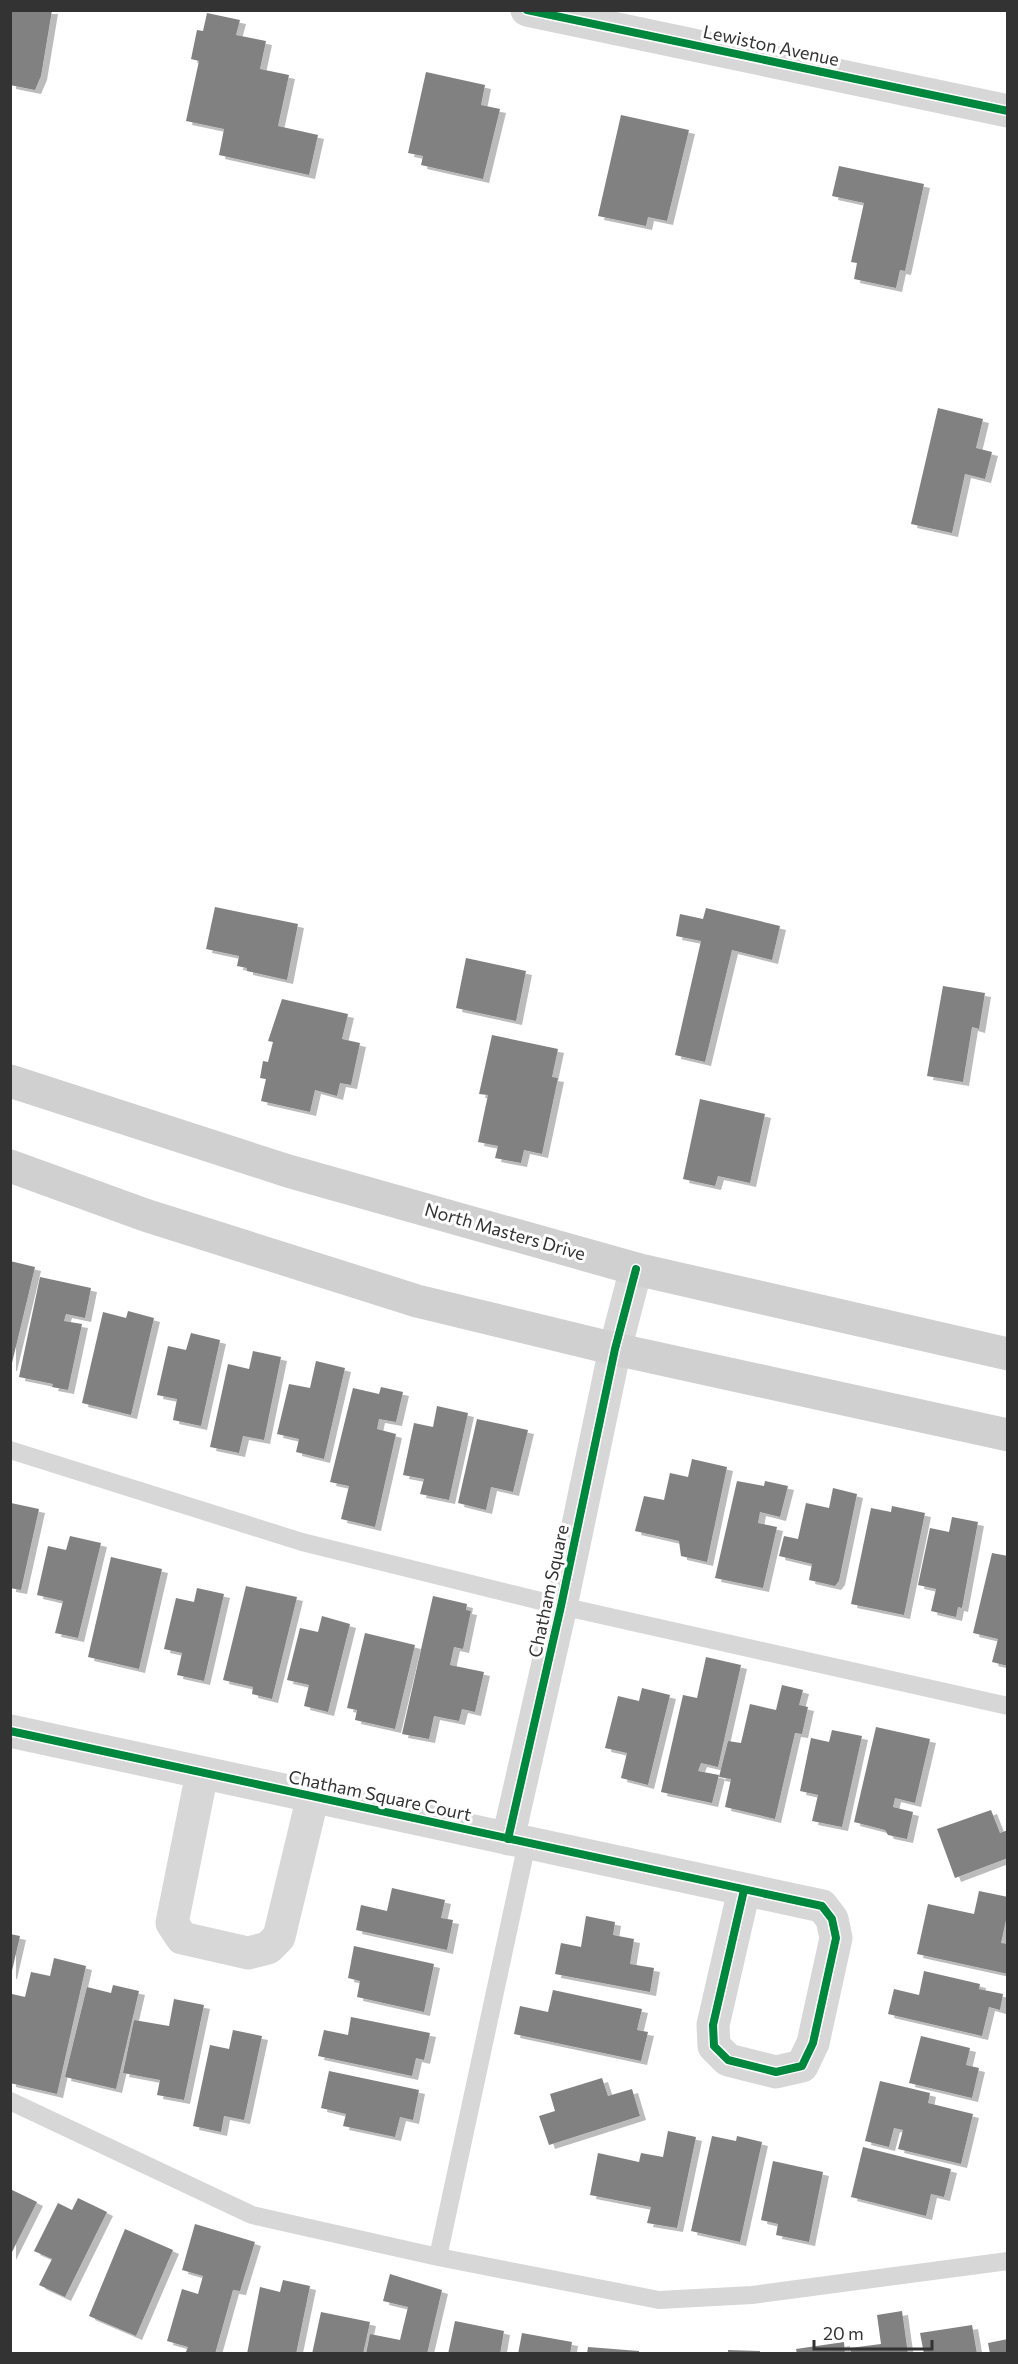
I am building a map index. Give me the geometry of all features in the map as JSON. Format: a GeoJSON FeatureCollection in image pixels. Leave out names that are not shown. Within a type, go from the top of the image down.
{"type":"FeatureCollection","features":[{"type":"Feature","properties":{"kind":"main road","name":"North Masters Drive"},"geometry":{"type":"LineString","coordinates":[[10,1081],[288,1171],[636,1269],[1008,1354]]}},
{"type":"Feature","properties":{"kind":"main road"},"geometry":{"type":"LineString","coordinates":[[10,1166],[145,1215],[417,1300],[615,1349],[1008,1435]]}},
{"type":"Feature","properties":{"kind":"street","name":"Lewiston Avenue"},"geometry":{"type":"LineString","coordinates":[[527,10],[1008,111]]}},
{"type":"Feature","properties":{"kind":"street"},"geometry":{"type":"LineString","coordinates":[[615,1349],[636,1269]]}},
{"type":"Feature","properties":{"kind":"street","name":"Chatham Square"},"geometry":{"type":"LineString","coordinates":[[517,1841],[561,1606],[615,1349]]}},
{"type":"Feature","properties":{"kind":"street","name":"Chatham Square Court"},"geometry":{"type":"LineString","coordinates":[[10,1731],[822,1906],[832,1919],[836,1938],[813,2043],[802,2066],[776,2072],[728,2060],[714,2046],[712,2025],[744,1890]]}},
{"type":"Feature","properties":{"kind":"street"},"geometry":{"type":"LineString","coordinates":[[202,1773],[172,1923],[182,1938],[248,1953],[268,1948],[279,1937],[313,1796]]}},
{"type":"Feature","properties":{"kind":"lane"},"geometry":{"type":"LineString","coordinates":[[10,1450],[302,1542],[561,1606],[1008,1706]]}},
{"type":"Feature","properties":{"kind":"lane"},"geometry":{"type":"LineString","coordinates":[[438,2257],[517,1841]]}},
{"type":"Feature","properties":{"kind":"lane"},"geometry":{"type":"LineString","coordinates":[[10,2101],[252,2214],[438,2257],[659,2300],[752,2295],[1008,2261]]}},
{"type":"Feature","properties":{"kind":"building"},"geometry":{"type":"Polygon","coordinates":[[[10,10],[52,10],[41,76],[35,90],[10,85],[10,10]]]}},
{"type":"Feature","properties":{"kind":"building"},"geometry":{"type":"Polygon","coordinates":[[[207,13],[240,20],[236,35],[266,41],[260,69],[289,75],[278,126],[318,135],[309,175],[219,155],[224,129],[186,121],[199,61],[191,59],[197,30],[203,31],[207,13]]]}},
{"type":"Feature","properties":{"kind":"building"},"geometry":{"type":"Polygon","coordinates":[[[426,72],[485,85],[481,105],[500,109],[483,179],[421,165],[423,156],[408,153],[426,72]]]}},
{"type":"Feature","properties":{"kind":"building"},"geometry":{"type":"Polygon","coordinates":[[[621,115],[689,130],[667,221],[648,217],[646,226],[598,216],[621,115]]]}},
{"type":"Feature","properties":{"kind":"building"},"geometry":{"type":"Polygon","coordinates":[[[839,166],[924,184],[905,271],[900,270],[896,288],[854,279],[857,263],[851,262],[864,203],[832,196],[839,166]]]}},
{"type":"Feature","properties":{"kind":"building"},"geometry":{"type":"Polygon","coordinates":[[[938,408],[983,419],[976,448],[992,452],[985,479],[965,474],[952,533],[911,524],[938,408]]]}},
{"type":"Feature","properties":{"kind":"building"},"geometry":{"type":"Polygon","coordinates":[[[215,907],[298,924],[287,980],[247,971],[247,968],[237,966],[239,956],[206,949],[215,907]]]}},
{"type":"Feature","properties":{"kind":"building"},"geometry":{"type":"Polygon","coordinates":[[[706,908],[780,926],[772,960],[732,950],[705,1062],[675,1055],[701,941],[676,936],[680,914],[703,919],[706,908]]]}},
{"type":"Feature","properties":{"kind":"building"},"geometry":{"type":"Polygon","coordinates":[[[466,958],[526,971],[516,1021],[456,1008],[466,958]]]}},
{"type":"Feature","properties":{"kind":"building"},"geometry":{"type":"Polygon","coordinates":[[[943,986],[985,993],[979,1029],[972,1027],[963,1082],[927,1076],[943,986]]]}},
{"type":"Feature","properties":{"kind":"building"},"geometry":{"type":"Polygon","coordinates":[[[282,999],[348,1014],[342,1039],[360,1043],[351,1085],[340,1083],[337,1096],[315,1090],[310,1112],[261,1101],[266,1079],[260,1078],[263,1061],[268,1062],[273,1042],[268,1041],[282,999]]]}},
{"type":"Feature","properties":{"kind":"building"},"geometry":{"type":"Polygon","coordinates":[[[492,1035],[558,1049],[552,1077],[558,1078],[542,1154],[524,1150],[521,1163],[495,1158],[498,1146],[478,1142],[488,1095],[479,1094],[492,1035]]]}},
{"type":"Feature","properties":{"kind":"building"},"geometry":{"type":"Polygon","coordinates":[[[700,1099],[765,1114],[750,1183],[718,1176],[715,1186],[683,1179],[700,1099]]]}},
{"type":"Feature","properties":{"kind":"building"},"geometry":{"type":"Polygon","coordinates":[[[10,1261],[35,1267],[11,1367],[10,1367],[10,1261]]]}},
{"type":"Feature","properties":{"kind":"building"},"geometry":{"type":"Polygon","coordinates":[[[40,1277],[91,1288],[85,1318],[66,1314],[64,1321],[82,1324],[68,1390],[52,1387],[53,1384],[19,1377],[40,1277]]]}},
{"type":"Feature","properties":{"kind":"building"},"geometry":{"type":"Polygon","coordinates":[[[128,1311],[154,1318],[131,1415],[82,1403],[103,1312],[126,1318],[128,1311]]]}},
{"type":"Feature","properties":{"kind":"building"},"geometry":{"type":"Polygon","coordinates":[[[191,1333],[220,1340],[201,1426],[173,1420],[177,1399],[157,1395],[168,1346],[186,1350],[191,1333]]]}},
{"type":"Feature","properties":{"kind":"building"},"geometry":{"type":"Polygon","coordinates":[[[253,1351],[281,1357],[264,1440],[243,1436],[239,1453],[210,1447],[228,1364],[249,1369],[253,1351]]]}},
{"type":"Feature","properties":{"kind":"building"},"geometry":{"type":"Polygon","coordinates":[[[316,1361],[345,1368],[324,1459],[296,1452],[299,1439],[277,1434],[289,1384],[310,1388],[316,1361]]]}},
{"type":"Feature","properties":{"kind":"building"},"geometry":{"type":"Polygon","coordinates":[[[381,1387],[403,1392],[396,1422],[379,1419],[377,1429],[396,1434],[375,1527],[341,1519],[349,1486],[330,1482],[353,1388],[379,1394],[381,1387]]]}},
{"type":"Feature","properties":{"kind":"building"},"geometry":{"type":"Polygon","coordinates":[[[437,1406],[468,1413],[449,1500],[420,1494],[424,1479],[403,1475],[414,1423],[433,1427],[437,1406]]]}},
{"type":"Feature","properties":{"kind":"building"},"geometry":{"type":"Polygon","coordinates":[[[477,1419],[528,1430],[513,1492],[491,1487],[486,1510],[458,1503],[477,1419]]]}},
{"type":"Feature","properties":{"kind":"building"},"geometry":{"type":"Polygon","coordinates":[[[692,1459],[727,1467],[707,1562],[681,1556],[679,1541],[635,1531],[644,1496],[664,1500],[670,1473],[688,1477],[692,1459]]]}},
{"type":"Feature","properties":{"kind":"building"},"geometry":{"type":"Polygon","coordinates":[[[737,1481],[764,1486],[765,1481],[788,1486],[780,1517],[760,1512],[758,1523],[777,1527],[763,1588],[715,1578],[737,1481]]]}},
{"type":"Feature","properties":{"kind":"building"},"geometry":{"type":"Polygon","coordinates":[[[833,1488],[857,1494],[839,1581],[835,1586],[809,1580],[812,1564],[779,1556],[784,1536],[798,1539],[806,1503],[829,1508],[833,1488]]]}},
{"type":"Feature","properties":{"kind":"building"},"geometry":{"type":"Polygon","coordinates":[[[11,1503],[39,1509],[21,1590],[10,1588],[11,1503]]]}},
{"type":"Feature","properties":{"kind":"building"},"geometry":{"type":"Polygon","coordinates":[[[892,1506],[925,1513],[904,1615],[851,1604],[871,1508],[891,1512],[892,1506]]]}},
{"type":"Feature","properties":{"kind":"building"},"geometry":{"type":"Polygon","coordinates":[[[952,1517],[978,1522],[962,1608],[958,1607],[956,1617],[931,1611],[936,1589],[918,1585],[930,1528],[949,1532],[952,1517]]]}},
{"type":"Feature","properties":{"kind":"building"},"geometry":{"type":"Polygon","coordinates":[[[70,1536],[101,1543],[78,1638],[55,1633],[63,1601],[37,1595],[48,1546],[66,1550],[70,1536]]]}},
{"type":"Feature","properties":{"kind":"building"},"geometry":{"type":"Polygon","coordinates":[[[992,1553],[1008,1556],[1008,1666],[992,1662],[998,1639],[973,1633],[992,1553]]]}},
{"type":"Feature","properties":{"kind":"building"},"geometry":{"type":"Polygon","coordinates":[[[111,1557],[162,1569],[139,1669],[88,1657],[111,1557]]]}},
{"type":"Feature","properties":{"kind":"building"},"geometry":{"type":"Polygon","coordinates":[[[246,1586],[297,1597],[272,1699],[252,1694],[253,1687],[223,1680],[246,1586]]]}},
{"type":"Feature","properties":{"kind":"building"},"geometry":{"type":"Polygon","coordinates":[[[197,1588],[224,1594],[204,1681],[177,1675],[182,1653],[164,1649],[176,1598],[194,1602],[197,1588]]]}},
{"type":"Feature","properties":{"kind":"building"},"geometry":{"type":"Polygon","coordinates":[[[433,1596],[467,1604],[466,1610],[471,1611],[463,1649],[454,1647],[450,1665],[484,1672],[475,1712],[462,1709],[459,1721],[434,1716],[429,1739],[402,1734],[433,1596]]]}},
{"type":"Feature","properties":{"kind":"building"},"geometry":{"type":"Polygon","coordinates":[[[322,1616],[350,1624],[328,1712],[304,1706],[309,1685],[287,1680],[300,1628],[318,1632],[322,1616]]]}},
{"type":"Feature","properties":{"kind":"building"},"geometry":{"type":"Polygon","coordinates":[[[365,1633],[415,1645],[395,1729],[355,1720],[357,1710],[347,1708],[365,1633]]]}},
{"type":"Feature","properties":{"kind":"building"},"geometry":{"type":"Polygon","coordinates":[[[706,1657],[741,1665],[718,1767],[701,1763],[698,1771],[719,1775],[712,1803],[661,1792],[683,1695],[697,1698],[706,1657]]]}},
{"type":"Feature","properties":{"kind":"building"},"geometry":{"type":"Polygon","coordinates":[[[782,1685],[803,1690],[799,1705],[808,1707],[802,1734],[795,1733],[775,1819],[725,1807],[731,1779],[719,1777],[728,1741],[741,1743],[750,1704],[776,1710],[782,1685]]]}},
{"type":"Feature","properties":{"kind":"building"},"geometry":{"type":"Polygon","coordinates":[[[642,1688],[670,1695],[648,1785],[621,1778],[627,1753],[605,1748],[618,1696],[639,1701],[642,1688]]]}},
{"type":"Feature","properties":{"kind":"building"},"geometry":{"type":"Polygon","coordinates":[[[876,1727],[930,1739],[915,1803],[895,1798],[893,1807],[913,1812],[907,1839],[888,1835],[885,1830],[854,1822],[876,1727]]]}},
{"type":"Feature","properties":{"kind":"building"},"geometry":{"type":"Polygon","coordinates":[[[832,1730],[862,1736],[842,1827],[812,1821],[818,1795],[800,1791],[811,1738],[829,1742],[832,1730]]]}},
{"type":"Feature","properties":{"kind":"building"},"geometry":{"type":"Polygon","coordinates":[[[991,1810],[1000,1833],[1008,1830],[1008,1858],[955,1878],[937,1829],[991,1810]]]}},
{"type":"Feature","properties":{"kind":"building"},"geometry":{"type":"Polygon","coordinates":[[[392,1888],[445,1900],[441,1918],[453,1920],[447,1950],[356,1930],[361,1905],[387,1911],[392,1888]]]}},
{"type":"Feature","properties":{"kind":"building"},"geometry":{"type":"Polygon","coordinates":[[[979,1891],[1008,1897],[1008,1911],[1001,1943],[1008,1944],[1008,1974],[917,1954],[928,1904],[974,1914],[979,1891]]]}},
{"type":"Feature","properties":{"kind":"building"},"geometry":{"type":"Polygon","coordinates":[[[586,1916],[615,1922],[613,1935],[634,1939],[630,1964],[654,1968],[650,1992],[555,1974],[561,1943],[581,1947],[586,1916]]]}},
{"type":"Feature","properties":{"kind":"building"},"geometry":{"type":"Polygon","coordinates":[[[10,1934],[20,1936],[11,1975],[10,1975],[10,1934]]]}},
{"type":"Feature","properties":{"kind":"building"},"geometry":{"type":"Polygon","coordinates":[[[354,1946],[434,1964],[424,2012],[357,1997],[360,1981],[348,1978],[354,1946]]]}},
{"type":"Feature","properties":{"kind":"building"},"geometry":{"type":"Polygon","coordinates":[[[54,1958],[86,1966],[57,2094],[10,2083],[12,1994],[25,1997],[31,1972],[50,1976],[54,1958]]]}},
{"type":"Feature","properties":{"kind":"building"},"geometry":{"type":"Polygon","coordinates":[[[924,1971],[980,1984],[979,1989],[1003,1994],[1000,2010],[989,2007],[982,2036],[888,2014],[894,1989],[919,1995],[924,1971]]]}},
{"type":"Feature","properties":{"kind":"building"},"geometry":{"type":"Polygon","coordinates":[[[113,1985],[139,1991],[116,2089],[65,2077],[87,1987],[111,1993],[113,1985]]]}},
{"type":"Feature","properties":{"kind":"building"},"geometry":{"type":"Polygon","coordinates":[[[553,1990],[642,2009],[637,2030],[648,2032],[641,2061],[514,2034],[520,2006],[548,2012],[553,1990]]]}},
{"type":"Feature","properties":{"kind":"building"},"geometry":{"type":"Polygon","coordinates":[[[174,1999],[204,2005],[184,2100],[157,2095],[160,2080],[123,2073],[134,2020],[169,2026],[174,1999]]]}},
{"type":"Feature","properties":{"kind":"building"},"geometry":{"type":"Polygon","coordinates":[[[351,2017],[430,2033],[424,2060],[416,2058],[412,2076],[318,2056],[324,2030],[348,2035],[351,2017]]]}},
{"type":"Feature","properties":{"kind":"building"},"geometry":{"type":"Polygon","coordinates":[[[233,2030],[262,2036],[244,2120],[224,2116],[221,2132],[193,2126],[210,2045],[229,2049],[233,2030]]]}},
{"type":"Feature","properties":{"kind":"building"},"geometry":{"type":"Polygon","coordinates":[[[921,2036],[970,2048],[966,2065],[979,2068],[972,2098],[909,2083],[921,2036]]]}},
{"type":"Feature","properties":{"kind":"building"},"geometry":{"type":"Polygon","coordinates":[[[329,2071],[419,2090],[413,2120],[400,2117],[395,2137],[343,2126],[346,2114],[321,2108],[329,2071]]]}},
{"type":"Feature","properties":{"kind":"building"},"geometry":{"type":"Polygon","coordinates":[[[602,2078],[608,2096],[632,2089],[640,2116],[549,2145],[539,2116],[555,2111],[550,2094],[602,2078]]]}},
{"type":"Feature","properties":{"kind":"building"},"geometry":{"type":"Polygon","coordinates":[[[880,2081],[930,2093],[928,2103],[973,2114],[961,2164],[898,2149],[903,2130],[894,2128],[889,2147],[865,2141],[880,2081]]]}},
{"type":"Feature","properties":{"kind":"building"},"geometry":{"type":"Polygon","coordinates":[[[668,2131],[696,2137],[677,2228],[647,2223],[651,2207],[590,2195],[598,2153],[639,2162],[641,2153],[663,2157],[668,2131]]]}},
{"type":"Feature","properties":{"kind":"building"},"geometry":{"type":"Polygon","coordinates":[[[712,2136],[736,2141],[737,2136],[762,2142],[740,2242],[691,2231],[712,2136]]]}},
{"type":"Feature","properties":{"kind":"building"},"geometry":{"type":"Polygon","coordinates":[[[863,2147],[951,2169],[944,2197],[931,2194],[926,2216],[851,2197],[863,2147]]]}},
{"type":"Feature","properties":{"kind":"building"},"geometry":{"type":"Polygon","coordinates":[[[773,2161],[823,2172],[809,2242],[776,2235],[778,2224],[761,2220],[773,2161]]]}},
{"type":"Feature","properties":{"kind":"building"},"geometry":{"type":"Polygon","coordinates":[[[10,2189],[37,2202],[10,2256],[10,2189]]]}},
{"type":"Feature","properties":{"kind":"building"},"geometry":{"type":"Polygon","coordinates":[[[78,2198],[107,2212],[65,2297],[39,2285],[52,2259],[34,2251],[58,2203],[72,2210],[78,2198]]]}},
{"type":"Feature","properties":{"kind":"building"},"geometry":{"type":"Polygon","coordinates":[[[195,2224],[255,2242],[240,2291],[233,2290],[215,2354],[185,2354],[188,2347],[167,2341],[182,2289],[198,2294],[203,2276],[182,2270],[195,2224]]]}},
{"type":"Feature","properties":{"kind":"building"},"geometry":{"type":"Polygon","coordinates":[[[125,2229],[173,2250],[136,2336],[89,2316],[125,2229]]]}},
{"type":"Feature","properties":{"kind":"building"},"geometry":{"type":"Polygon","coordinates":[[[390,2274],[442,2290],[427,2354],[366,2354],[370,2334],[400,2340],[408,2307],[383,2301],[390,2274]]]}},
{"type":"Feature","properties":{"kind":"building"},"geometry":{"type":"Polygon","coordinates":[[[283,2280],[310,2286],[296,2354],[247,2354],[260,2287],[280,2292],[283,2280]]]}},
{"type":"Feature","properties":{"kind":"building"},"geometry":{"type":"Polygon","coordinates":[[[902,2311],[908,2354],[851,2354],[850,2348],[881,2344],[877,2315],[902,2311]]]}},
{"type":"Feature","properties":{"kind":"building"},"geometry":{"type":"Polygon","coordinates":[[[321,2312],[370,2322],[363,2354],[312,2354],[321,2312]]]}},
{"type":"Feature","properties":{"kind":"building"},"geometry":{"type":"Polygon","coordinates":[[[455,2321],[504,2331],[500,2354],[448,2354],[455,2321]]]}},
{"type":"Feature","properties":{"kind":"building"},"geometry":{"type":"Polygon","coordinates":[[[972,2325],[977,2354],[924,2354],[920,2333],[972,2325]]]}},
{"type":"Feature","properties":{"kind":"building"},"geometry":{"type":"Polygon","coordinates":[[[522,2333],[572,2342],[570,2354],[518,2354],[522,2333]]]}},
{"type":"Feature","properties":{"kind":"building"},"geometry":{"type":"Polygon","coordinates":[[[1008,2339],[1008,2354],[990,2354],[988,2343],[1008,2339]]]}},
{"type":"Feature","properties":{"kind":"building"},"geometry":{"type":"Polygon","coordinates":[[[844,2342],[845,2354],[797,2354],[796,2349],[844,2342]]]}},
{"type":"Feature","properties":{"kind":"building"},"geometry":{"type":"Polygon","coordinates":[[[588,2347],[639,2351],[639,2354],[587,2354],[588,2347]]]}},
{"type":"Feature","properties":{"kind":"building"},"geometry":{"type":"Polygon","coordinates":[[[728,2350],[760,2351],[760,2354],[728,2354],[728,2350]]]}},
{"type":"Feature","properties":{"kind":"cycle path"},"geometry":{"type":"LineString","coordinates":[[527,10],[1008,111]]}},
{"type":"Feature","properties":{"kind":"cycle path"},"geometry":{"type":"LineString","coordinates":[[508,1839],[561,1606],[615,1349],[636,1269]]}},
{"type":"Feature","properties":{"kind":"cycle path"},"geometry":{"type":"LineString","coordinates":[[10,1731],[822,1906],[832,1919],[836,1938],[813,2043],[802,2066],[776,2072],[728,2060],[714,2046],[713,2025],[744,1890]]}}]}
